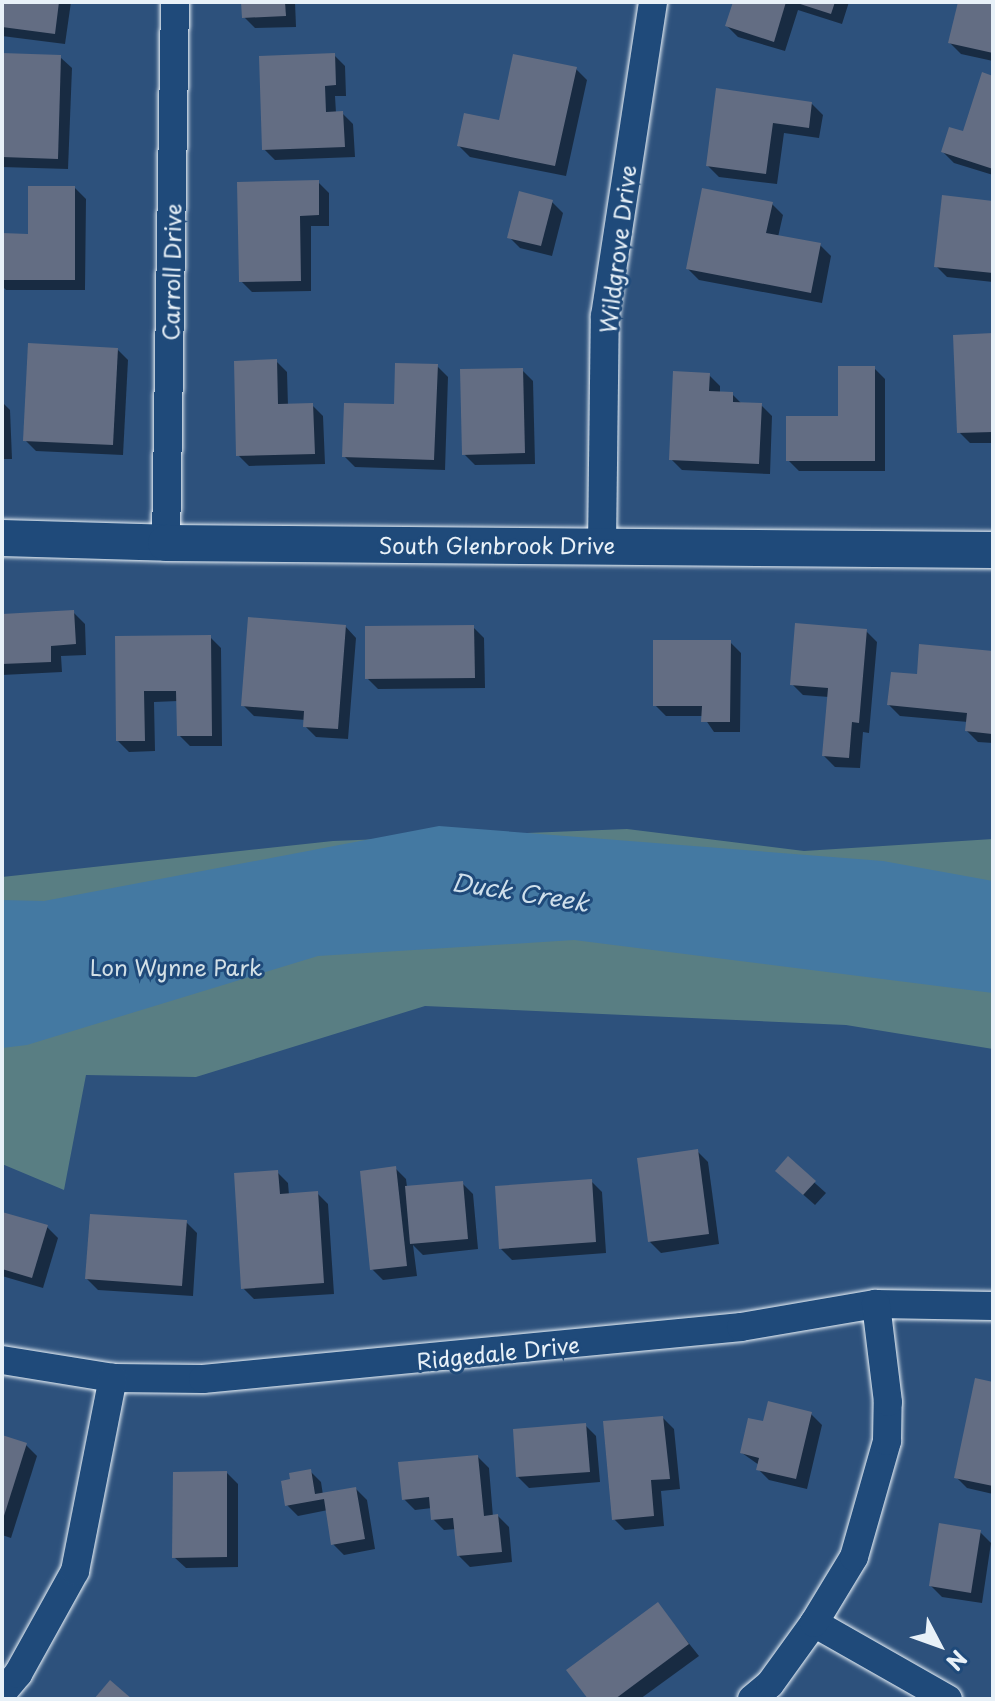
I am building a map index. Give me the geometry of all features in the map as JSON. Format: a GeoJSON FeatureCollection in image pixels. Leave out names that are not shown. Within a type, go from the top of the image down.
{"type":"FeatureCollection","features":[{"type":"Feature","properties":{"kind":"street","name":"Carroll Drive"},"geometry":{"type":"LineString","coordinates":[[166,543],[175,2]]}},
{"type":"Feature","properties":{"kind":"street","name":"Wildgrove Drive"},"geometry":{"type":"LineString","coordinates":[[602,546],[605,316],[653,2]]}},
{"type":"Feature","properties":{"kind":"street","name":"South Glenbrook Drive"},"geometry":{"type":"LineString","coordinates":[[2,538],[166,543],[993,550]]}},
{"type":"Feature","properties":{"kind":"street","name":"Ridgedale Drive"},"geometry":{"type":"LineString","coordinates":[[2,1360],[113,1378],[203,1379],[741,1327],[876,1304],[993,1306]]}},
{"type":"Feature","properties":{"kind":"street"},"geometry":{"type":"LineString","coordinates":[[752,1699],[770,1684],[814,1623],[854,1557],[887,1441],[888,1402],[876,1304]]}},
{"type":"Feature","properties":{"kind":"street"},"geometry":{"type":"LineString","coordinates":[[2,1693],[18,1674],[75,1571],[113,1378]]}},
{"type":"Feature","properties":{"kind":"street"},"geometry":{"type":"LineString","coordinates":[[814,1623],[948,1699]]}},
{"type":"Feature","properties":{"kind":"green space","name":"Lon Wynne Park"},"geometry":{"type":"Polygon","coordinates":[[[627,829],[804,851],[993,839],[993,1049],[846,1025],[425,1006],[196,1077],[86,1075],[64,1190],[2,1164],[2,877],[333,841],[627,829]]]}},
{"type":"Feature","properties":{"kind":"water","name":"Duck Creek"},"geometry":{"type":"Polygon","coordinates":[[[439,826],[883,861],[993,881],[993,993],[574,940],[318,956],[27,1045],[2,1048],[2,900],[44,901],[439,826]]]}},
{"type":"Feature","properties":{"kind":"building"},"geometry":{"type":"Polygon","coordinates":[[[2,2],[59,2],[55,34],[2,27],[2,2]]]}},
{"type":"Feature","properties":{"kind":"building"},"geometry":{"type":"Polygon","coordinates":[[[241,2],[285,2],[286,16],[242,18],[241,2]]]}},
{"type":"Feature","properties":{"kind":"building"},"geometry":{"type":"Polygon","coordinates":[[[733,2],[786,2],[774,42],[725,26],[733,2]]]}},
{"type":"Feature","properties":{"kind":"building"},"geometry":{"type":"Polygon","coordinates":[[[794,2],[835,2],[831,14],[794,2]]]}},
{"type":"Feature","properties":{"kind":"building"},"geometry":{"type":"Polygon","coordinates":[[[958,2],[993,2],[993,53],[948,43],[958,2]]]}},
{"type":"Feature","properties":{"kind":"building"},"geometry":{"type":"Polygon","coordinates":[[[2,53],[61,55],[58,159],[2,157],[2,53]]]}},
{"type":"Feature","properties":{"kind":"building"},"geometry":{"type":"Polygon","coordinates":[[[335,53],[336,85],[325,86],[326,112],[343,111],[345,147],[262,150],[259,56],[335,53]]]}},
{"type":"Feature","properties":{"kind":"building"},"geometry":{"type":"Polygon","coordinates":[[[513,54],[577,67],[555,166],[457,146],[464,113],[499,120],[513,54]]]}},
{"type":"Feature","properties":{"kind":"building"},"geometry":{"type":"Polygon","coordinates":[[[982,72],[993,76],[993,169],[941,152],[949,127],[963,131],[982,72]]]}},
{"type":"Feature","properties":{"kind":"building"},"geometry":{"type":"Polygon","coordinates":[[[716,88],[812,102],[809,128],[773,123],[766,174],[706,166],[716,88]]]}},
{"type":"Feature","properties":{"kind":"building"},"geometry":{"type":"Polygon","coordinates":[[[319,180],[319,215],[300,216],[301,281],[239,282],[237,182],[319,180]]]}},
{"type":"Feature","properties":{"kind":"building"},"geometry":{"type":"Polygon","coordinates":[[[28,186],[75,186],[75,280],[2,280],[2,233],[28,234],[28,186]]]}},
{"type":"Feature","properties":{"kind":"building"},"geometry":{"type":"Polygon","coordinates":[[[702,188],[773,202],[766,233],[821,243],[811,293],[686,269],[702,188]]]}},
{"type":"Feature","properties":{"kind":"building"},"geometry":{"type":"Polygon","coordinates":[[[519,191],[553,200],[541,246],[507,238],[519,191]]]}},
{"type":"Feature","properties":{"kind":"building"},"geometry":{"type":"Polygon","coordinates":[[[942,195],[993,201],[993,273],[934,267],[942,195]]]}},
{"type":"Feature","properties":{"kind":"building"},"geometry":{"type":"Polygon","coordinates":[[[993,333],[993,432],[957,433],[953,335],[993,333]]]}},
{"type":"Feature","properties":{"kind":"building"},"geometry":{"type":"Polygon","coordinates":[[[28,343],[118,348],[113,445],[23,441],[28,343]]]}},
{"type":"Feature","properties":{"kind":"building"},"geometry":{"type":"Polygon","coordinates":[[[277,359],[278,404],[313,403],[315,454],[236,456],[234,361],[277,359]]]}},
{"type":"Feature","properties":{"kind":"building"},"geometry":{"type":"Polygon","coordinates":[[[395,363],[438,364],[434,460],[342,457],[344,403],[394,404],[395,363]]]}},
{"type":"Feature","properties":{"kind":"building"},"geometry":{"type":"Polygon","coordinates":[[[838,366],[875,366],[875,461],[786,461],[786,416],[838,416],[838,366]]]}},
{"type":"Feature","properties":{"kind":"building"},"geometry":{"type":"Polygon","coordinates":[[[523,368],[525,453],[462,455],[460,369],[523,368]]]}},
{"type":"Feature","properties":{"kind":"building"},"geometry":{"type":"Polygon","coordinates":[[[673,371],[710,373],[709,391],[733,392],[733,402],[762,403],[759,464],[669,460],[673,371]]]}},
{"type":"Feature","properties":{"kind":"building"},"geometry":{"type":"Polygon","coordinates":[[[74,610],[76,644],[51,646],[51,662],[2,664],[2,614],[74,610]]]}},
{"type":"Feature","properties":{"kind":"building"},"geometry":{"type":"Polygon","coordinates":[[[248,617],[346,625],[338,729],[303,727],[304,711],[241,706],[248,617]]]}},
{"type":"Feature","properties":{"kind":"building"},"geometry":{"type":"Polygon","coordinates":[[[795,623],[867,629],[859,723],[852,722],[849,758],[822,756],[828,688],[790,685],[795,623]]]}},
{"type":"Feature","properties":{"kind":"building"},"geometry":{"type":"Polygon","coordinates":[[[474,625],[475,678],[365,679],[365,626],[474,625]]]}},
{"type":"Feature","properties":{"kind":"building"},"geometry":{"type":"Polygon","coordinates":[[[211,635],[212,736],[177,736],[176,691],[144,691],[145,741],[116,741],[115,636],[211,635]]]}},
{"type":"Feature","properties":{"kind":"building"},"geometry":{"type":"Polygon","coordinates":[[[653,640],[731,640],[730,722],[701,722],[702,706],[653,706],[653,640]]]}},
{"type":"Feature","properties":{"kind":"building"},"geometry":{"type":"Polygon","coordinates":[[[919,644],[993,651],[992,734],[965,731],[967,713],[887,705],[891,672],[917,674],[919,644]]]}},
{"type":"Feature","properties":{"kind":"building"},"geometry":{"type":"Polygon","coordinates":[[[698,1149],[709,1234],[648,1242],[637,1158],[698,1149]]]}},
{"type":"Feature","properties":{"kind":"building"},"geometry":{"type":"Polygon","coordinates":[[[788,1156],[816,1181],[803,1195],[775,1171],[788,1156]]]}},
{"type":"Feature","properties":{"kind":"building"},"geometry":{"type":"Polygon","coordinates":[[[396,1166],[407,1266],[370,1270],[360,1171],[396,1166]]]}},
{"type":"Feature","properties":{"kind":"building"},"geometry":{"type":"Polygon","coordinates":[[[278,1170],[280,1194],[318,1191],[324,1283],[241,1289],[234,1173],[278,1170]]]}},
{"type":"Feature","properties":{"kind":"building"},"geometry":{"type":"Polygon","coordinates":[[[592,1179],[596,1242],[499,1249],[495,1186],[592,1179]]]}},
{"type":"Feature","properties":{"kind":"building"},"geometry":{"type":"Polygon","coordinates":[[[463,1181],[468,1239],[410,1244],[405,1186],[463,1181]]]}},
{"type":"Feature","properties":{"kind":"building"},"geometry":{"type":"Polygon","coordinates":[[[2,1212],[48,1225],[32,1278],[2,1269],[2,1212]]]}},
{"type":"Feature","properties":{"kind":"building"},"geometry":{"type":"Polygon","coordinates":[[[90,1214],[187,1220],[182,1286],[85,1279],[90,1214]]]}},
{"type":"Feature","properties":{"kind":"building"},"geometry":{"type":"Polygon","coordinates":[[[975,1378],[993,1382],[993,1486],[954,1478],[975,1378]]]}},
{"type":"Feature","properties":{"kind":"building"},"geometry":{"type":"Polygon","coordinates":[[[768,1401],[812,1412],[796,1479],[756,1470],[759,1458],[740,1453],[748,1418],[763,1421],[768,1401]]]}},
{"type":"Feature","properties":{"kind":"building"},"geometry":{"type":"Polygon","coordinates":[[[663,1416],[670,1479],[651,1480],[654,1516],[612,1520],[603,1421],[663,1416]]]}},
{"type":"Feature","properties":{"kind":"building"},"geometry":{"type":"Polygon","coordinates":[[[586,1423],[590,1472],[516,1477],[513,1429],[586,1423]]]}},
{"type":"Feature","properties":{"kind":"building"},"geometry":{"type":"Polygon","coordinates":[[[2,1435],[27,1443],[3,1519],[2,1519],[2,1435]]]}},
{"type":"Feature","properties":{"kind":"building"},"geometry":{"type":"Polygon","coordinates":[[[478,1455],[484,1516],[498,1514],[502,1552],[457,1556],[453,1518],[431,1520],[429,1497],[402,1500],[398,1462],[478,1455]]]}},
{"type":"Feature","properties":{"kind":"building"},"geometry":{"type":"Polygon","coordinates":[[[311,1469],[315,1494],[356,1487],[365,1539],[331,1545],[324,1499],[285,1506],[281,1481],[290,1479],[289,1473],[311,1469]]]}},
{"type":"Feature","properties":{"kind":"building"},"geometry":{"type":"Polygon","coordinates":[[[227,1471],[227,1557],[172,1558],[173,1472],[227,1471]]]}},
{"type":"Feature","properties":{"kind":"building"},"geometry":{"type":"Polygon","coordinates":[[[939,1523],[981,1530],[971,1593],[929,1586],[939,1523]]]}},
{"type":"Feature","properties":{"kind":"building"},"geometry":{"type":"Polygon","coordinates":[[[658,1602],[689,1644],[615,1699],[588,1699],[566,1670],[658,1602]]]}},
{"type":"Feature","properties":{"kind":"building"},"geometry":{"type":"Polygon","coordinates":[[[110,1680],[132,1699],[94,1699],[110,1680]]]}}]}
